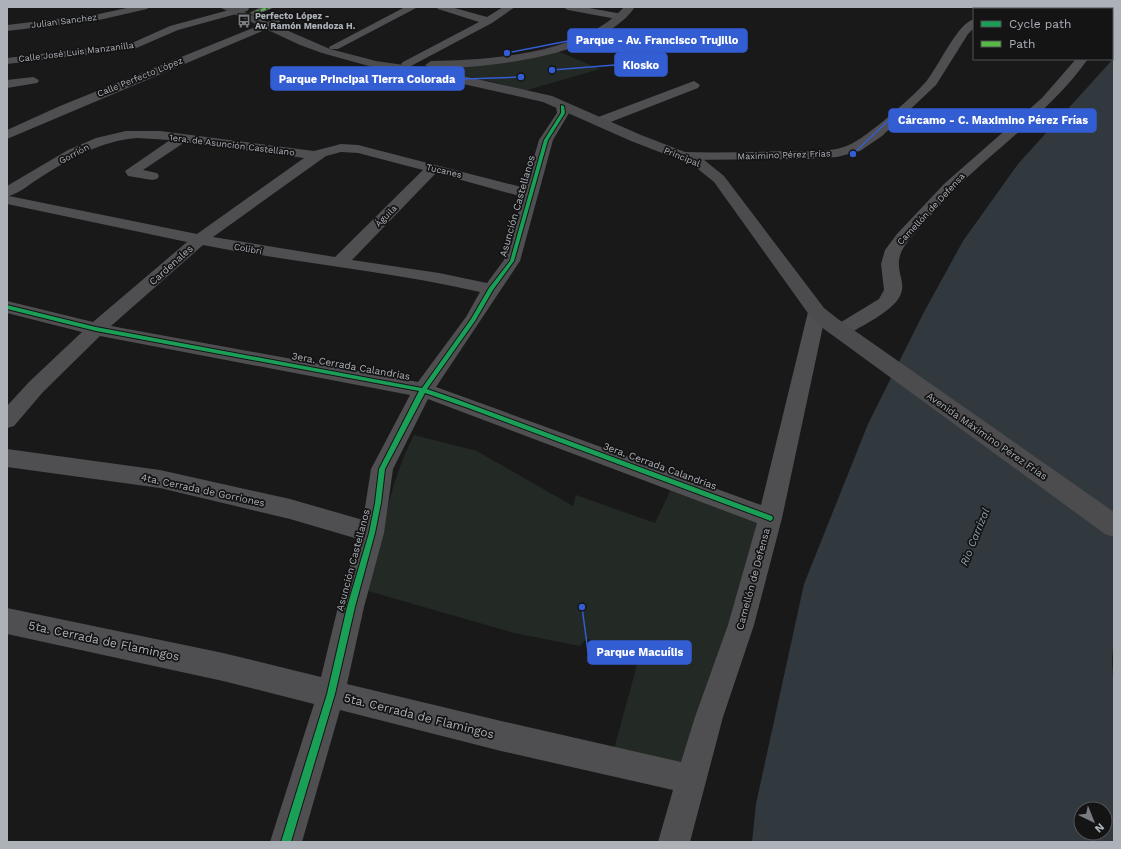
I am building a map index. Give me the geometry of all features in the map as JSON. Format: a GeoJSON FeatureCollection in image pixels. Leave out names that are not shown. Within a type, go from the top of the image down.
{"type":"FeatureCollection","features":[{"type":"Feature","properties":{"kind":"main road"},"geometry":{"type":"LineString","coordinates":[[224,7],[243,10],[304,43],[326,51],[376,64],[437,69],[501,59],[559,46],[602,32],[622,17],[630,7]]}},
{"type":"Feature","properties":{"kind":"main road"},"geometry":{"type":"LineString","coordinates":[[243,10],[270,24],[334,47],[407,64],[437,69]]}},
{"type":"Feature","properties":{"kind":"main road","name":"Principal"},"geometry":{"type":"LineString","coordinates":[[437,69],[540,97],[705,166],[719,179],[817,312],[861,346]]}},
{"type":"Feature","properties":{"kind":"main road","name":"Avenida Máximino Pérez Frías"},"geometry":{"type":"LineString","coordinates":[[861,346],[1114,526]]}},
{"type":"Feature","properties":{"kind":"street","name":"Julian Sanchez"},"geometry":{"type":"LineString","coordinates":[[7,28],[93,18],[144,7]]}},
{"type":"Feature","properties":{"kind":"street","name":"Calle José Luis Manzanilla"},"geometry":{"type":"LineString","coordinates":[[7,61],[134,46],[174,28],[243,10],[270,7]]}},
{"type":"Feature","properties":{"kind":"street"},"geometry":{"type":"LineString","coordinates":[[334,47],[413,7]]}},
{"type":"Feature","properties":{"kind":"street"},"geometry":{"type":"LineString","coordinates":[[441,7],[488,21]]}},
{"type":"Feature","properties":{"kind":"street"},"geometry":{"type":"LineString","coordinates":[[407,64],[488,21],[510,7]]}},
{"type":"Feature","properties":{"kind":"street"},"geometry":{"type":"LineString","coordinates":[[568,7],[622,17]]}},
{"type":"Feature","properties":{"kind":"street","name":"Maximino Pérez Frías"},"geometry":{"type":"LineString","coordinates":[[682,156],[717,158],[806,156],[832,154],[855,148],[877,134],[928,86],[964,32],[973,23]]}},
{"type":"Feature","properties":{"kind":"street","name":"Calle Perfecto López"},"geometry":{"type":"LineString","coordinates":[[7,135],[270,24]]}},
{"type":"Feature","properties":{"kind":"street","name":"Camellón de Defensa"},"geometry":{"type":"LineString","coordinates":[[840,331],[885,303],[891,296],[893,290],[889,264],[893,250],[903,237],[949,187],[1046,101],[1081,60]]}},
{"type":"Feature","properties":{"kind":"street"},"geometry":{"type":"LineString","coordinates":[[7,84],[32,81]]}},
{"type":"Feature","properties":{"kind":"street"},"geometry":{"type":"LineString","coordinates":[[598,122],[694,85]]}},
{"type":"Feature","properties":{"kind":"street","name":"Asunción Castellanos"},"geometry":{"type":"LineString","coordinates":[[286,842],[331,694],[351,607],[372,533],[378,503],[382,469],[423,390],[473,320],[491,288],[512,261],[546,140],[563,113],[562,106]]}},
{"type":"Feature","properties":{"kind":"street"},"geometry":{"type":"LineString","coordinates":[[7,126],[38,121]]}},
{"type":"Feature","properties":{"kind":"street","name":"1era. de Asunción Castellano"},"geometry":{"type":"LineString","coordinates":[[147,134],[317,156]]}},
{"type":"Feature","properties":{"kind":"street","name":"Gorrión"},"geometry":{"type":"LineString","coordinates":[[7,192],[79,150],[98,142],[125,135],[147,134]]}},
{"type":"Feature","properties":{"kind":"street"},"geometry":{"type":"LineString","coordinates":[[152,176],[133,173],[132,171],[182,138]]}},
{"type":"Feature","properties":{"kind":"street","name":"Cardenales"},"geometry":{"type":"LineString","coordinates":[[7,420],[36,387],[96,329],[198,240],[246,208],[317,156],[335,148],[358,149]]}},
{"type":"Feature","properties":{"kind":"street","name":"Tucanes"},"geometry":{"type":"LineString","coordinates":[[358,149],[530,194]]}},
{"type":"Feature","properties":{"kind":"street","name":"Águila"},"geometry":{"type":"LineString","coordinates":[[339,263],[433,168]]}},
{"type":"Feature","properties":{"kind":"street","name":"Colibrí"},"geometry":{"type":"LineString","coordinates":[[7,200],[198,240],[339,263],[452,279],[491,288]]}},
{"type":"Feature","properties":{"kind":"street","name":"3era. Cerrada Calandrias"},"geometry":{"type":"LineString","coordinates":[[7,307],[96,329],[423,390],[470,405],[547,436],[643,470],[770,518]]}},
{"type":"Feature","properties":{"kind":"street","name":"Camellón de Defensa"},"geometry":{"type":"LineString","coordinates":[[674,842],[709,717],[741,625],[770,518],[817,312]]}},
{"type":"Feature","properties":{"kind":"street","name":"4ta. Cerrada de Gorriones"},"geometry":{"type":"LineString","coordinates":[[7,458],[160,479],[290,509],[372,533]]}},
{"type":"Feature","properties":{"kind":"street","name":"5ta. Cerrada de Flamingos"},"geometry":{"type":"LineString","coordinates":[[7,621],[223,667],[501,736],[691,779]]}},
{"type":"Feature","properties":{"kind":"shaded area"},"geometry":{"type":"Polygon","coordinates":[[[555,50],[600,69],[524,91],[494,82],[417,67],[440,66],[555,50]]]}},
{"type":"Feature","properties":{"kind":"shaded area"},"geometry":{"type":"Polygon","coordinates":[[[414,435],[477,451],[573,506],[576,495],[655,523],[674,483],[765,522],[687,774],[612,756],[637,665],[604,652],[604,642],[586,639],[580,646],[514,633],[368,591],[392,492],[405,453],[414,435]]]}},
{"type":"Feature","properties":{"kind":"water","name":"Rio Carrizal"},"geometry":{"type":"Polygon","coordinates":[[[1114,58],[1114,634],[1112,661],[1114,693],[1114,842],[752,842],[756,804],[804,584],[868,424],[924,312],[963,241],[1018,164],[1114,58]]]}},
{"type":"Feature","properties":{"kind":"marked path"},"geometry":{"type":"LineString","coordinates":[[254,13],[270,7]]}},
{"type":"Feature","properties":{"kind":"cycle path"},"geometry":{"type":"LineString","coordinates":[[286,842],[331,694],[351,607],[372,533],[378,503],[382,469],[423,390],[473,320],[491,289],[512,261],[546,140],[563,113],[562,106]]}},
{"type":"Feature","properties":{"kind":"cycle path"},"geometry":{"type":"LineString","coordinates":[[7,307],[96,329],[423,390],[470,406],[770,518]]}},
{"type":"Feature","properties":{"kind":"place","name":"Perfecto López - Av. Ramón Mendoza H."},"geometry":{"type":"Point","coordinates":[244,21]}},
{"type":"Feature","properties":{"kind":"place","name":"Parque - Av. Francisco Trujillo"},"geometry":{"type":"Point","coordinates":[507,53]}},
{"type":"Feature","properties":{"kind":"place","name":"Kiosko"},"geometry":{"type":"Point","coordinates":[552,70]}},
{"type":"Feature","properties":{"kind":"place","name":"Parque Principal Tierra Colorada"},"geometry":{"type":"Point","coordinates":[521,77]}},
{"type":"Feature","properties":{"kind":"place","name":"Cárcamo - C. Maximino Pérez Frías"},"geometry":{"type":"Point","coordinates":[853,154]}},
{"type":"Feature","properties":{"kind":"place","name":"Parque Macuílis"},"geometry":{"type":"Point","coordinates":[582,607]}}]}
